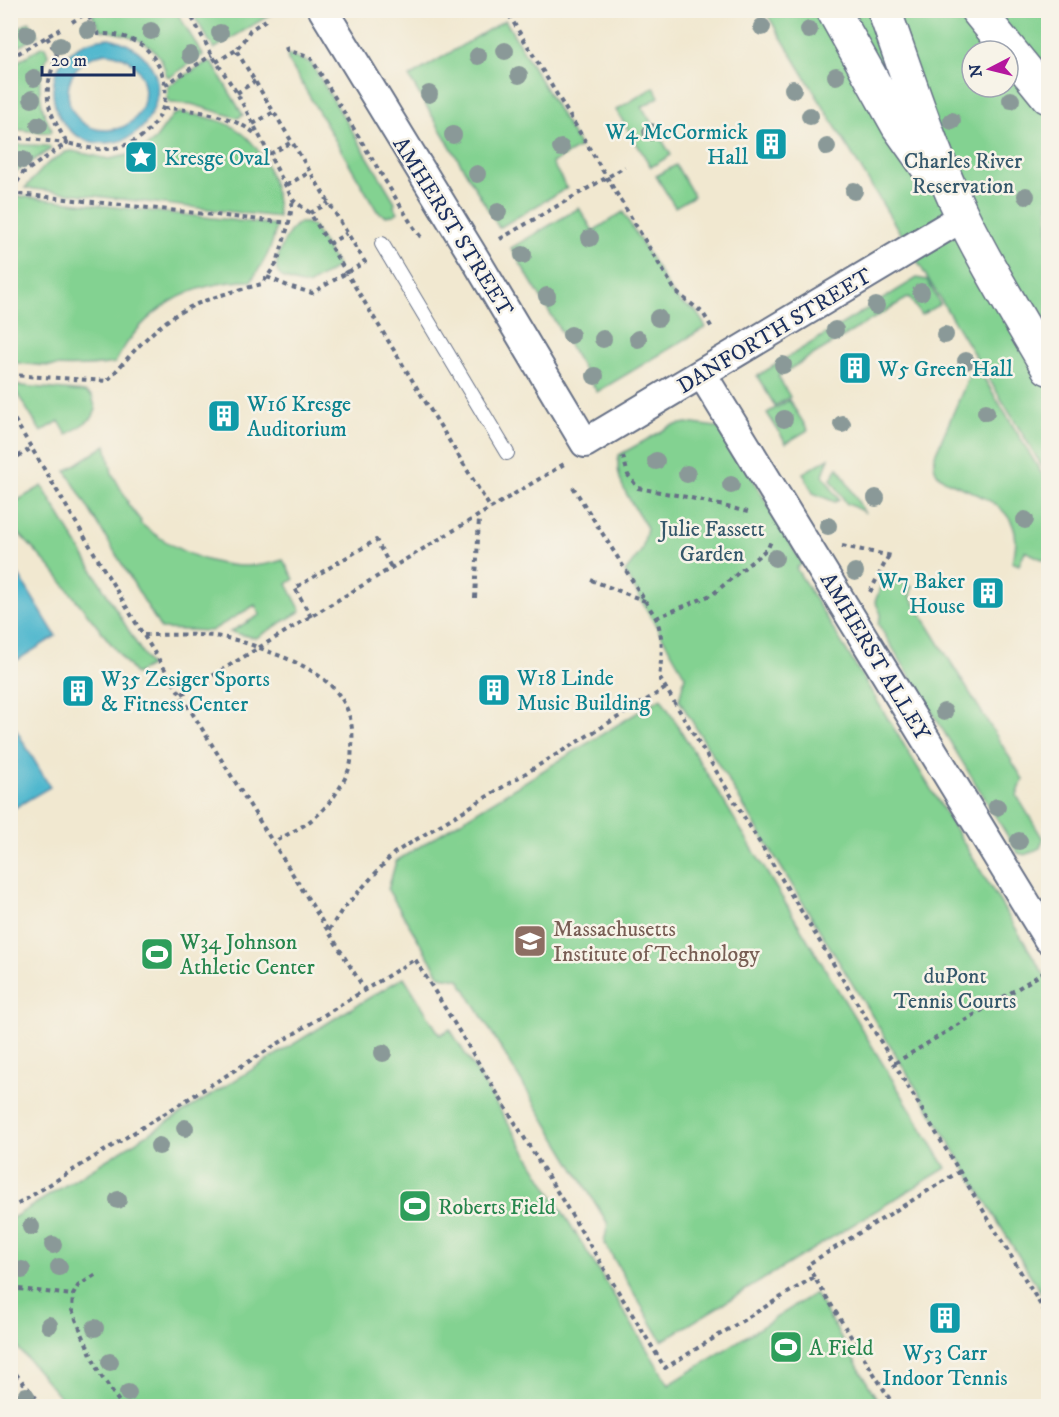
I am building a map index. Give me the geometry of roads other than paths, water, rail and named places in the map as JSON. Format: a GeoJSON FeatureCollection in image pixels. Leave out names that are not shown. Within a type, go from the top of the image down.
{"type":"FeatureCollection","features":[{"type":"Feature","properties":{"kind":"highway"},"geometry":{"type":"LineString","coordinates":[[833,10],[898,126],[963,217]]}},
{"type":"Feature","properties":{"kind":"highway"},"geometry":{"type":"LineString","coordinates":[[884,10],[963,217],[987,264],[1048,369]]}},
{"type":"Feature","properties":{"kind":"highway"},"geometry":{"type":"LineString","coordinates":[[976,10],[1048,97]]}},
{"type":"Feature","properties":{"kind":"highway"},"geometry":{"type":"LineString","coordinates":[[1007,10],[1048,83]]}},
{"type":"Feature","properties":{"kind":"street","name":"AMHERST STREET"},"geometry":{"type":"LineString","coordinates":[[323,10],[585,443]]}},
{"type":"Feature","properties":{"kind":"street","name":"DANFORTH STREET"},"geometry":{"type":"LineString","coordinates":[[585,443],[963,217]]}},
{"type":"Feature","properties":{"kind":"street","name":"AMHERST ALLEY"},"geometry":{"type":"LineString","coordinates":[[702,374],[1048,939]]}},
{"type":"Feature","properties":{"kind":"lane"},"geometry":{"type":"LineString","coordinates":[[382,243],[507,453]]}},
{"type":"Feature","properties":{"kind":"water"},"geometry":{"type":"Polygon","coordinates":[[[109,38],[133,48],[150,64],[157,86],[152,112],[142,128],[127,138],[115,142],[91,142],[72,132],[59,116],[54,97],[55,77],[64,59],[82,45],[109,38]],[[105,53],[88,59],[76,70],[70,82],[68,96],[72,109],[80,120],[92,128],[108,130],[124,126],[136,117],[143,105],[145,92],[142,78],[134,66],[122,57],[105,53]]]}},
{"type":"Feature","properties":{"kind":"water"},"geometry":{"type":"Polygon","coordinates":[[[10,561],[56,636],[11,664],[10,664],[10,561]]]}},
{"type":"Feature","properties":{"kind":"water"},"geometry":{"type":"Polygon","coordinates":[[[11,721],[50,787],[10,810],[11,721]]]}},
{"type":"Feature","properties":{"kind":"place","name":"W4 McCormick Hall"},"geometry":{"type":"Point","coordinates":[771,144]}},
{"type":"Feature","properties":{"kind":"place","name":"Kresge Oval"},"geometry":{"type":"Point","coordinates":[141,157]}},
{"type":"Feature","properties":{"kind":"place","name":"W5 Green Hall"},"geometry":{"type":"Point","coordinates":[855,368]}},
{"type":"Feature","properties":{"kind":"place","name":"W16 Kresge Auditorium"},"geometry":{"type":"Point","coordinates":[224,416]}},
{"type":"Feature","properties":{"kind":"place","name":"W7 Baker House"},"geometry":{"type":"Point","coordinates":[988,593]}},
{"type":"Feature","properties":{"kind":"place","name":"W18 Linde Music Building"},"geometry":{"type":"Point","coordinates":[494,690]}},
{"type":"Feature","properties":{"kind":"place","name":"W35 Zesiger Sports & Fitness Center"},"geometry":{"type":"Point","coordinates":[78,691]}},
{"type":"Feature","properties":{"kind":"place","name":"Massachusetts Institute of Technology"},"geometry":{"type":"Point","coordinates":[530,941]}},
{"type":"Feature","properties":{"kind":"place","name":"W34 Johnson Athletic Center"},"geometry":{"type":"Point","coordinates":[157,954]}},
{"type":"Feature","properties":{"kind":"place","name":"Roberts Field"},"geometry":{"type":"Point","coordinates":[415,1206]}},
{"type":"Feature","properties":{"kind":"place","name":"W53 Carr Indoor Tennis"},"geometry":{"type":"Point","coordinates":[945,1318]}},
{"type":"Feature","properties":{"kind":"place","name":"A Field"},"geometry":{"type":"Point","coordinates":[786,1347]}},
{"type":"Feature","properties":{"kind":"park label","name":"Charles River Reservation"},"geometry":{"type":"Point","coordinates":[963,172]}},
{"type":"Feature","properties":{"kind":"park label","name":"Julie Fassett Garden"},"geometry":{"type":"Point","coordinates":[712,540]}},
{"type":"Feature","properties":{"kind":"park label","name":"duPont Tennis Courts"},"geometry":{"type":"Point","coordinates":[955,988]}}]}
